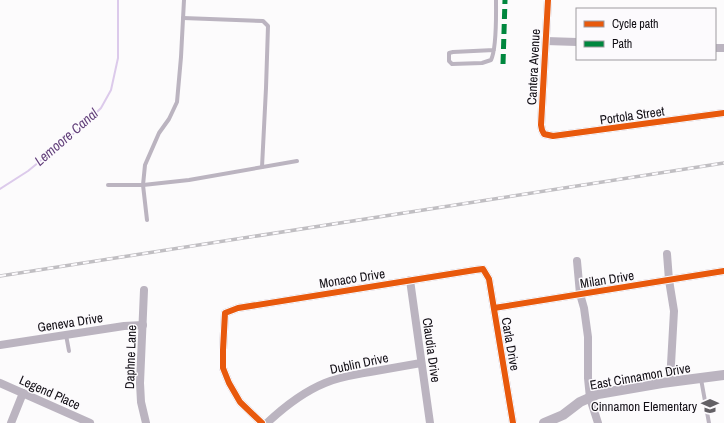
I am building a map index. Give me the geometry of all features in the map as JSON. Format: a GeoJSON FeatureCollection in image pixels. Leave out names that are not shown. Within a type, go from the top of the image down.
{"type":"FeatureCollection","features":[{"type":"Feature","properties":{"kind":"street","name":"Cantera Avenue"},"geometry":{"type":"LineString","coordinates":[[544,134],[541,125],[548,0]]}},
{"type":"Feature","properties":{"kind":"street"},"geometry":{"type":"LineString","coordinates":[[546,41],[576,42]]}},
{"type":"Feature","properties":{"kind":"street","name":"Portola Street"},"geometry":{"type":"LineString","coordinates":[[544,134],[553,136],[724,114]]}},
{"type":"Feature","properties":{"kind":"street"},"geometry":{"type":"LineString","coordinates":[[667,254],[674,311],[670,382]]}},
{"type":"Feature","properties":{"kind":"street"},"geometry":{"type":"LineString","coordinates":[[577,261],[580,294],[584,308],[588,337],[588,378],[590,398],[598,423]]}},
{"type":"Feature","properties":{"kind":"street","name":"Monaco Drive"},"geometry":{"type":"LineString","coordinates":[[262,423],[240,402],[229,383],[223,368],[225,313],[238,308],[483,269]]}},
{"type":"Feature","properties":{"kind":"street","name":"Carla Drive"},"geometry":{"type":"LineString","coordinates":[[483,269],[489,279],[513,423]]}},
{"type":"Feature","properties":{"kind":"street","name":"Milan Drive"},"geometry":{"type":"LineString","coordinates":[[494,308],[724,271]]}},
{"type":"Feature","properties":{"kind":"street","name":"Claudia Drive"},"geometry":{"type":"LineString","coordinates":[[410,280],[430,423]]}},
{"type":"Feature","properties":{"kind":"street","name":"Daphne Lane"},"geometry":{"type":"LineString","coordinates":[[144,290],[140,383],[141,402],[146,423]]}},
{"type":"Feature","properties":{"kind":"street","name":"Geneva Drive"},"geometry":{"type":"LineString","coordinates":[[0,345],[66,334],[124,326],[143,325]]}},
{"type":"Feature","properties":{"kind":"street","name":"Dublin Drive"},"geometry":{"type":"LineString","coordinates":[[267,423],[292,402],[325,383],[345,376],[421,364]]}},
{"type":"Feature","properties":{"kind":"street","name":"East Cinnamon Drive"},"geometry":{"type":"LineString","coordinates":[[544,423],[563,415],[580,402],[598,394],[724,375]]}},
{"type":"Feature","properties":{"kind":"street","name":"Legend Place"},"geometry":{"type":"LineString","coordinates":[[0,383],[90,423]]}},
{"type":"Feature","properties":{"kind":"street"},"geometry":{"type":"LineString","coordinates":[[11,423],[23,393]]}},
{"type":"Feature","properties":{"kind":"lane"},"geometry":{"type":"LineString","coordinates":[[147,220],[143,184],[145,164],[159,133],[169,119],[177,102],[184,0]]}},
{"type":"Feature","properties":{"kind":"lane"},"geometry":{"type":"LineString","coordinates":[[494,50],[453,52],[449,53],[449,61],[452,64],[482,63],[491,60],[494,50],[495,38],[496,0]]}},
{"type":"Feature","properties":{"kind":"lane"},"geometry":{"type":"LineString","coordinates":[[183,18],[263,21],[268,26],[262,167]]}},
{"type":"Feature","properties":{"kind":"lane"},"geometry":{"type":"LineString","coordinates":[[108,185],[189,180],[297,162]]}},
{"type":"Feature","properties":{"kind":"lane"},"geometry":{"type":"LineString","coordinates":[[66,334],[69,352]]}},
{"type":"Feature","properties":{"kind":"lane"},"geometry":{"type":"LineString","coordinates":[[701,378],[709,423]]}},
{"type":"Feature","properties":{"kind":"waterway","name":"Lemoore Canal"},"geometry":{"type":"LineString","coordinates":[[0,189],[28,171],[84,125],[101,108],[111,90],[118,58],[118,0]]}},
{"type":"Feature","properties":{"kind":"railway"},"geometry":{"type":"LineString","coordinates":[[0,276],[724,163]]}},
{"type":"Feature","properties":{"kind":"marked path"},"geometry":{"type":"LineString","coordinates":[[503,64],[505,0]]}},
{"type":"Feature","properties":{"kind":"cycle path"},"geometry":{"type":"LineString","coordinates":[[548,0],[541,125],[544,134],[553,136],[724,113]]}},
{"type":"Feature","properties":{"kind":"cycle path"},"geometry":{"type":"LineString","coordinates":[[262,423],[240,402],[229,383],[223,368],[225,313],[238,308],[483,269],[489,279],[513,423]]}},
{"type":"Feature","properties":{"kind":"cycle path"},"geometry":{"type":"LineString","coordinates":[[494,308],[724,271]]}},
{"type":"Feature","properties":{"kind":"place","name":"Cinnamon Elementary"},"geometry":{"type":"Point","coordinates":[710,406]}}]}
